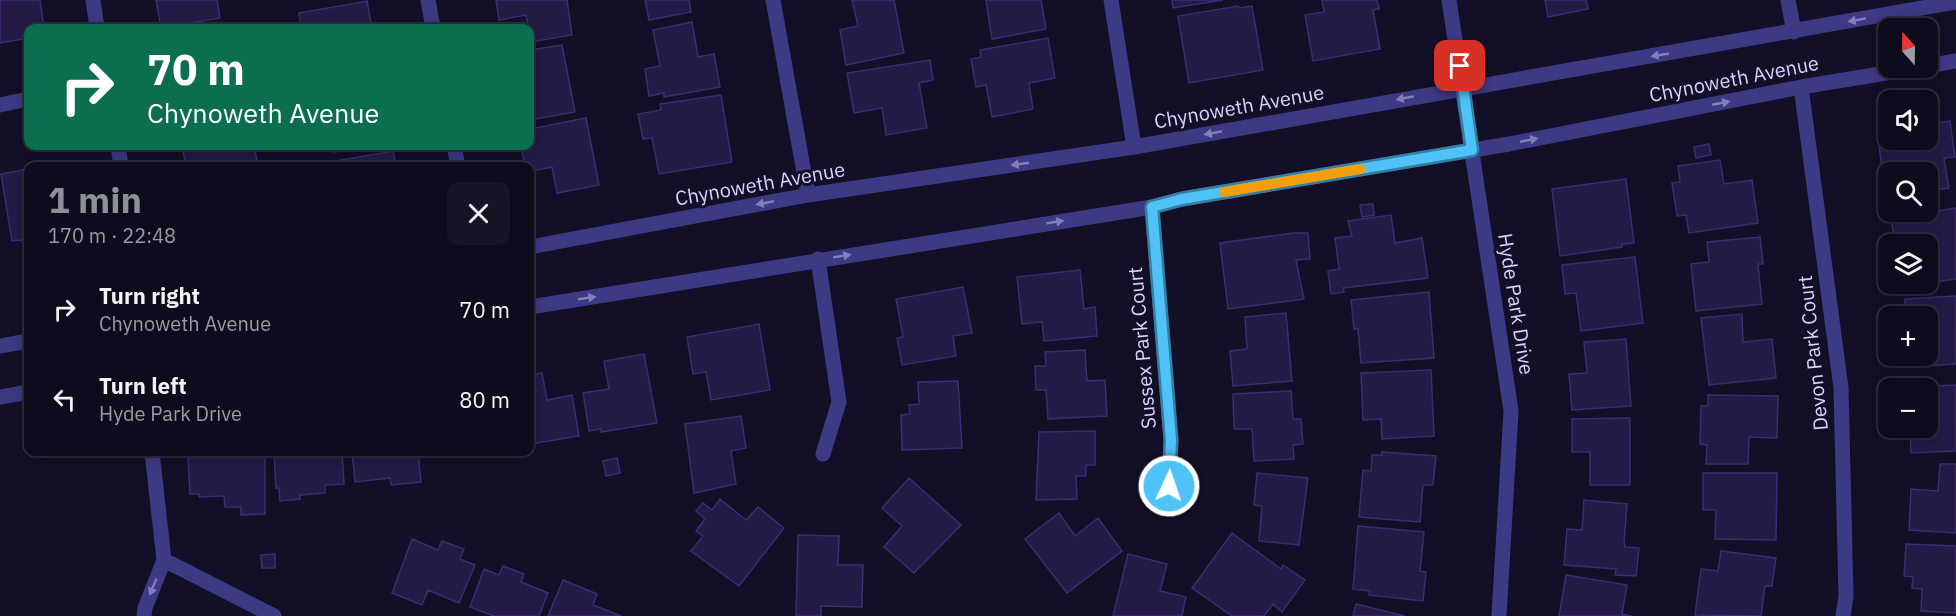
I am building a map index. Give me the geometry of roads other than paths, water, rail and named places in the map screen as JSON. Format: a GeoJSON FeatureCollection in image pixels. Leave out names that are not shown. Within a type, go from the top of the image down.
{"type":"FeatureCollection","features":[{"type":"Feature","properties":{"kind":"street"},"geometry":{"type":"LineString","coordinates":[[93,0],[97,24]]}},
{"type":"Feature","properties":{"kind":"street"},"geometry":{"type":"LineString","coordinates":[[428,0],[432,24]]}},
{"type":"Feature","properties":{"kind":"street"},"geometry":{"type":"LineString","coordinates":[[773,0],[808,195]]}},
{"type":"Feature","properties":{"kind":"street"},"geometry":{"type":"LineString","coordinates":[[1111,0],[1134,147]]}},
{"type":"Feature","properties":{"kind":"street","name":"Hyde Park Drive"},"geometry":{"type":"LineString","coordinates":[[1449,0],[1511,411],[1499,616]]}},
{"type":"Feature","properties":{"kind":"street"},"geometry":{"type":"LineString","coordinates":[[1788,0],[1794,32]]}},
{"type":"Feature","properties":{"kind":"street","name":"Chynoweth Avenue"},"geometry":{"type":"LineString","coordinates":[[534,246],[808,195],[1134,147],[1956,2]]}},
{"type":"Feature","properties":{"kind":"street"},"geometry":{"type":"LineString","coordinates":[[1938,64],[1956,61]]}},
{"type":"Feature","properties":{"kind":"street","name":"Chynoweth Avenue"},"geometry":{"type":"LineString","coordinates":[[534,306],[1152,207],[1182,199],[1472,150],[1878,74]]}},
{"type":"Feature","properties":{"kind":"street","name":"Devon Park Court"},"geometry":{"type":"LineString","coordinates":[[1801,87],[1841,388],[1846,596],[1843,616]]}},
{"type":"Feature","properties":{"kind":"street"},"geometry":{"type":"LineString","coordinates":[[0,105],[24,100]]}},
{"type":"Feature","properties":{"kind":"street","name":"Sussex Park Court"},"geometry":{"type":"LineString","coordinates":[[1152,207],[1171,440],[1169,486]]}},
{"type":"Feature","properties":{"kind":"street"},"geometry":{"type":"LineString","coordinates":[[818,260],[838,402],[823,454]]}},
{"type":"Feature","properties":{"kind":"street"},"geometry":{"type":"LineString","coordinates":[[0,346],[24,342]]}},
{"type":"Feature","properties":{"kind":"street"},"geometry":{"type":"LineString","coordinates":[[0,397],[24,393]]}},
{"type":"Feature","properties":{"kind":"street"},"geometry":{"type":"LineString","coordinates":[[144,616],[164,560],[152,456]]}},
{"type":"Feature","properties":{"kind":"street"},"geometry":{"type":"LineString","coordinates":[[164,560],[274,616]]}}]}
